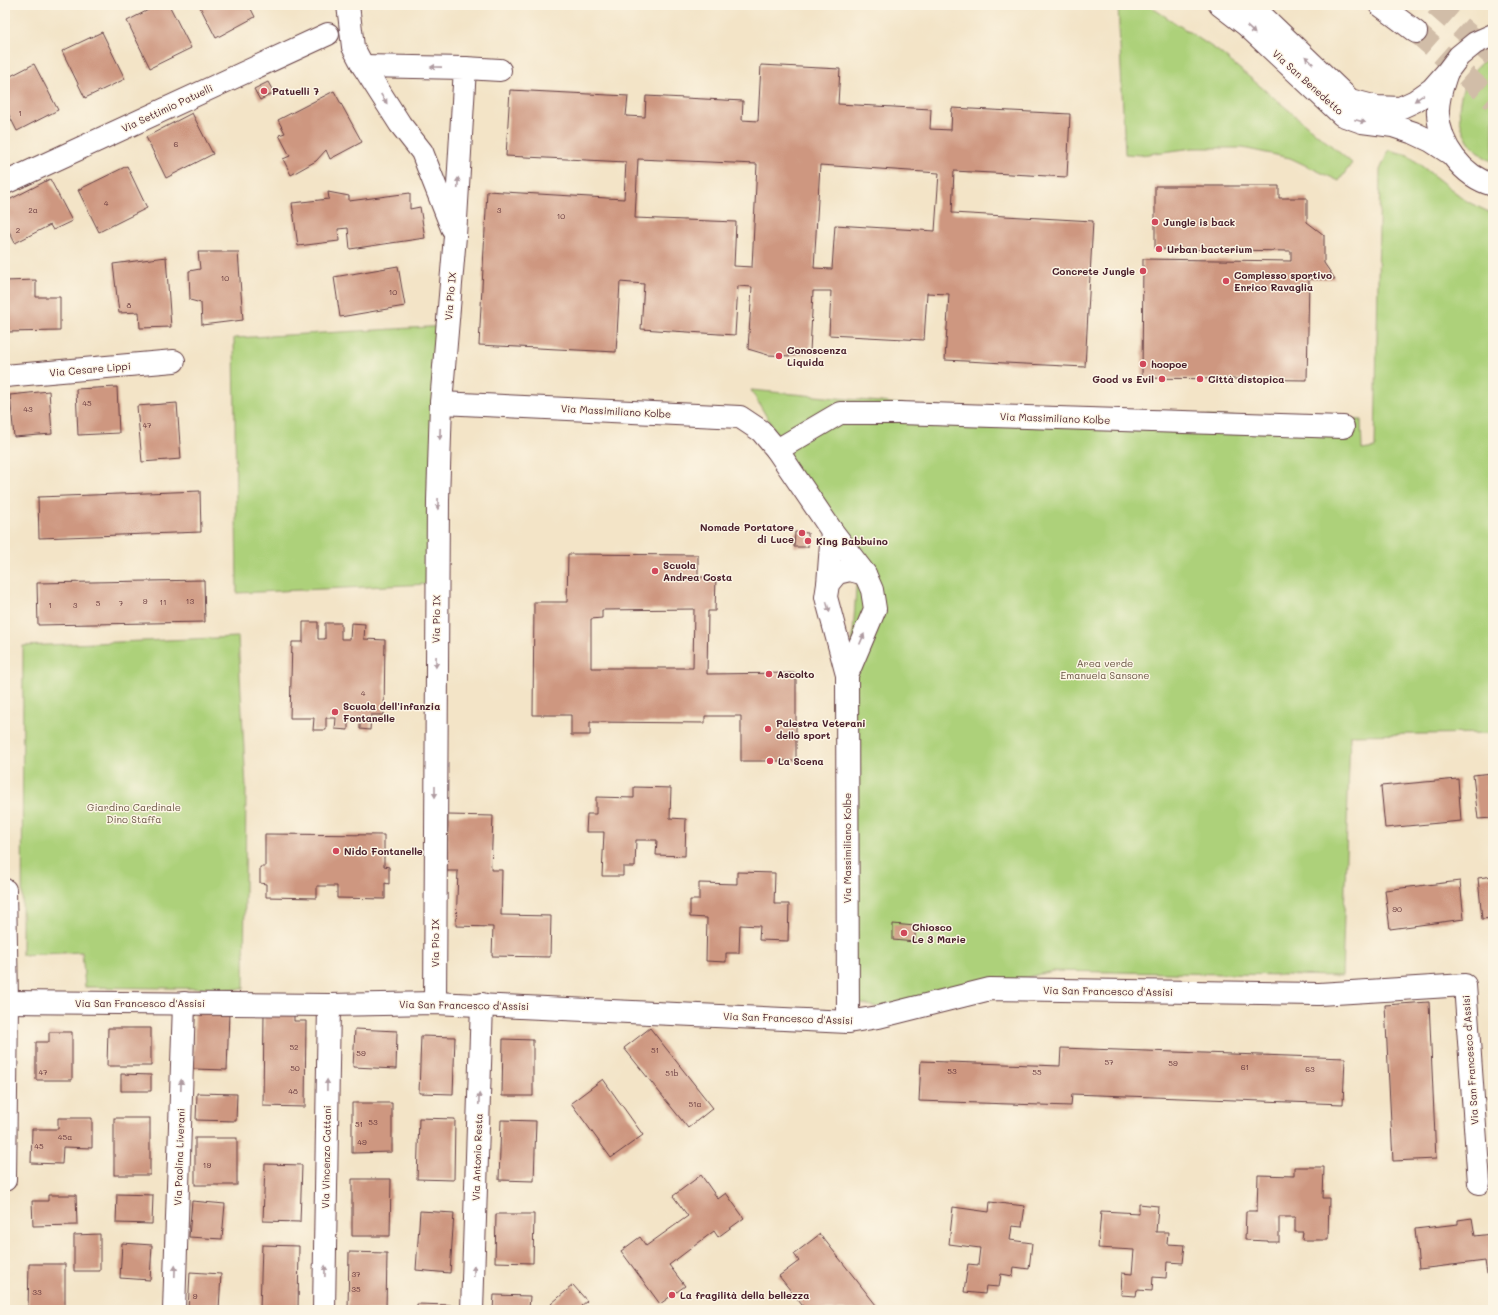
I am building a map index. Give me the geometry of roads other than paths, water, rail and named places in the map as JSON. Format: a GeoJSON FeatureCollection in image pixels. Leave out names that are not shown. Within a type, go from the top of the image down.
{"type":"FeatureCollection","features":[{"type":"Feature","properties":{"kind":"main road","name":"Via Pio IX"},"geometry":{"type":"LineString","coordinates":[[348,5],[353,48],[400,124],[422,152],[455,236]]}},
{"type":"Feature","properties":{"kind":"main road","name":"Via San Benedetto"},"geometry":{"type":"LineString","coordinates":[[1220,5],[1246,25],[1342,115],[1362,122],[1393,126],[1414,133],[1431,141],[1451,154]]}},
{"type":"Feature","properties":{"kind":"main road","name":"Via San Benedetto"},"geometry":{"type":"LineString","coordinates":[[1251,5],[1350,100],[1377,107],[1400,108],[1416,101],[1432,89],[1448,72],[1459,56],[1475,43],[1493,35]]}},
{"type":"Feature","properties":{"kind":"main road"},"geometry":{"type":"LineString","coordinates":[[1380,5],[1416,32]]}},
{"type":"Feature","properties":{"kind":"main road","name":"Via Settimio Patuelli"},"geometry":{"type":"LineString","coordinates":[[5,182],[328,34]]}},
{"type":"Feature","properties":{"kind":"main road"},"geometry":{"type":"LineString","coordinates":[[363,66],[500,70]]}},
{"type":"Feature","properties":{"kind":"main road","name":"Via Pio IX"},"geometry":{"type":"LineString","coordinates":[[434,1003],[437,523],[441,403],[455,236],[465,68]]}},
{"type":"Feature","properties":{"kind":"main road","name":"Via San Benedetto"},"geometry":{"type":"LineString","coordinates":[[1448,72],[1440,92],[1438,114],[1442,135],[1451,154],[1462,167],[1476,177],[1493,185]]}},
{"type":"Feature","properties":{"kind":"main road","name":"Via Cesare Lippi"},"geometry":{"type":"LineString","coordinates":[[5,376],[174,361]]}},
{"type":"Feature","properties":{"kind":"main road","name":"Via Massimiliano Kolbe"},"geometry":{"type":"LineString","coordinates":[[441,403],[740,417],[761,431],[776,450],[832,531],[865,574],[872,590],[875,610],[847,675]]}},
{"type":"Feature","properties":{"kind":"main road","name":"Via Massimiliano Kolbe"},"geometry":{"type":"LineString","coordinates":[[776,450],[840,413],[1343,427]]}},
{"type":"Feature","properties":{"kind":"main road","name":"Via Massimiliano Kolbe"},"geometry":{"type":"LineString","coordinates":[[832,531],[826,597],[847,675],[848,1022]]}},
{"type":"Feature","properties":{"kind":"main road"},"geometry":{"type":"LineString","coordinates":[[828,584],[837,573],[850,570],[865,574]]}},
{"type":"Feature","properties":{"kind":"main road"},"geometry":{"type":"LineString","coordinates":[[5,890],[5,1180]]}},
{"type":"Feature","properties":{"kind":"main road","name":"Via San Francesco d'Assisi"},"geometry":{"type":"LineString","coordinates":[[6,1002],[482,1004],[848,1022],[878,1017],[990,989],[1320,994],[1465,986],[1479,1183]]}},
{"type":"Feature","properties":{"kind":"main road","name":"Via Paolina Liverani"},"geometry":{"type":"LineString","coordinates":[[174,1310],[184,1003]]}},
{"type":"Feature","properties":{"kind":"main road","name":"Via Vincenzo Cattani"},"geometry":{"type":"LineString","coordinates":[[324,1310],[329,1004]]}},
{"type":"Feature","properties":{"kind":"main road","name":"Via Antonio Resta"},"geometry":{"type":"LineString","coordinates":[[472,1310],[482,1004]]}},
{"type":"Feature","properties":{"kind":"tunnel"},"geometry":{"type":"LineString","coordinates":[[1435,5],[1493,56]]}},
{"type":"Feature","properties":{"kind":"tunnel"},"geometry":{"type":"LineString","coordinates":[[1416,32],[1493,100]]}},
{"type":"Feature","properties":{"kind":"place","name":"Patuelli 7"},"geometry":{"type":"Point","coordinates":[264,91]}},
{"type":"Feature","properties":{"kind":"place","name":"Jungle is back"},"geometry":{"type":"Point","coordinates":[1155,222]}},
{"type":"Feature","properties":{"kind":"place","name":"Urban bacterium"},"geometry":{"type":"Point","coordinates":[1159,249]}},
{"type":"Feature","properties":{"kind":"place","name":"Concrete Jungle"},"geometry":{"type":"Point","coordinates":[1143,271]}},
{"type":"Feature","properties":{"kind":"place","name":"Complesso sportivo Enrico Ravaglia"},"geometry":{"type":"Point","coordinates":[1226,281]}},
{"type":"Feature","properties":{"kind":"place","name":"Conoscenza Liquida"},"geometry":{"type":"Point","coordinates":[779,356]}},
{"type":"Feature","properties":{"kind":"place","name":"hoopoe"},"geometry":{"type":"Point","coordinates":[1143,364]}},
{"type":"Feature","properties":{"kind":"place","name":"Good vs Evil"},"geometry":{"type":"Point","coordinates":[1162,379]}},
{"type":"Feature","properties":{"kind":"place","name":"Città distopica"},"geometry":{"type":"Point","coordinates":[1200,379]}},
{"type":"Feature","properties":{"kind":"place","name":"Nomade Portatore di Luce"},"geometry":{"type":"Point","coordinates":[802,533]}},
{"type":"Feature","properties":{"kind":"place","name":"King Babbuino"},"geometry":{"type":"Point","coordinates":[808,541]}},
{"type":"Feature","properties":{"kind":"place","name":"Scuola Andrea Costa"},"geometry":{"type":"Point","coordinates":[655,571]}},
{"type":"Feature","properties":{"kind":"place","name":"Ascolto"},"geometry":{"type":"Point","coordinates":[769,674]}},
{"type":"Feature","properties":{"kind":"place","name":"Scuola dell'infanzia Fontanelle"},"geometry":{"type":"Point","coordinates":[335,712]}},
{"type":"Feature","properties":{"kind":"place","name":"Palestra Veterani dello sport"},"geometry":{"type":"Point","coordinates":[768,729]}},
{"type":"Feature","properties":{"kind":"place","name":"La Scena"},"geometry":{"type":"Point","coordinates":[770,761]}},
{"type":"Feature","properties":{"kind":"place","name":"Nido Fontanelle"},"geometry":{"type":"Point","coordinates":[336,851]}},
{"type":"Feature","properties":{"kind":"place","name":"Chiosco Le 3 Marie"},"geometry":{"type":"Point","coordinates":[904,933]}},
{"type":"Feature","properties":{"kind":"place","name":"La fragilità della bellezza"},"geometry":{"type":"Point","coordinates":[672,1295]}},
{"type":"Feature","properties":{"kind":"park label","name":"Area verde Emanuela Sansone"},"geometry":{"type":"Point","coordinates":[1105,668]}},
{"type":"Feature","properties":{"kind":"park label","name":"Giardino Cardinale Dino Staffa"},"geometry":{"type":"Point","coordinates":[134,812]}}]}
